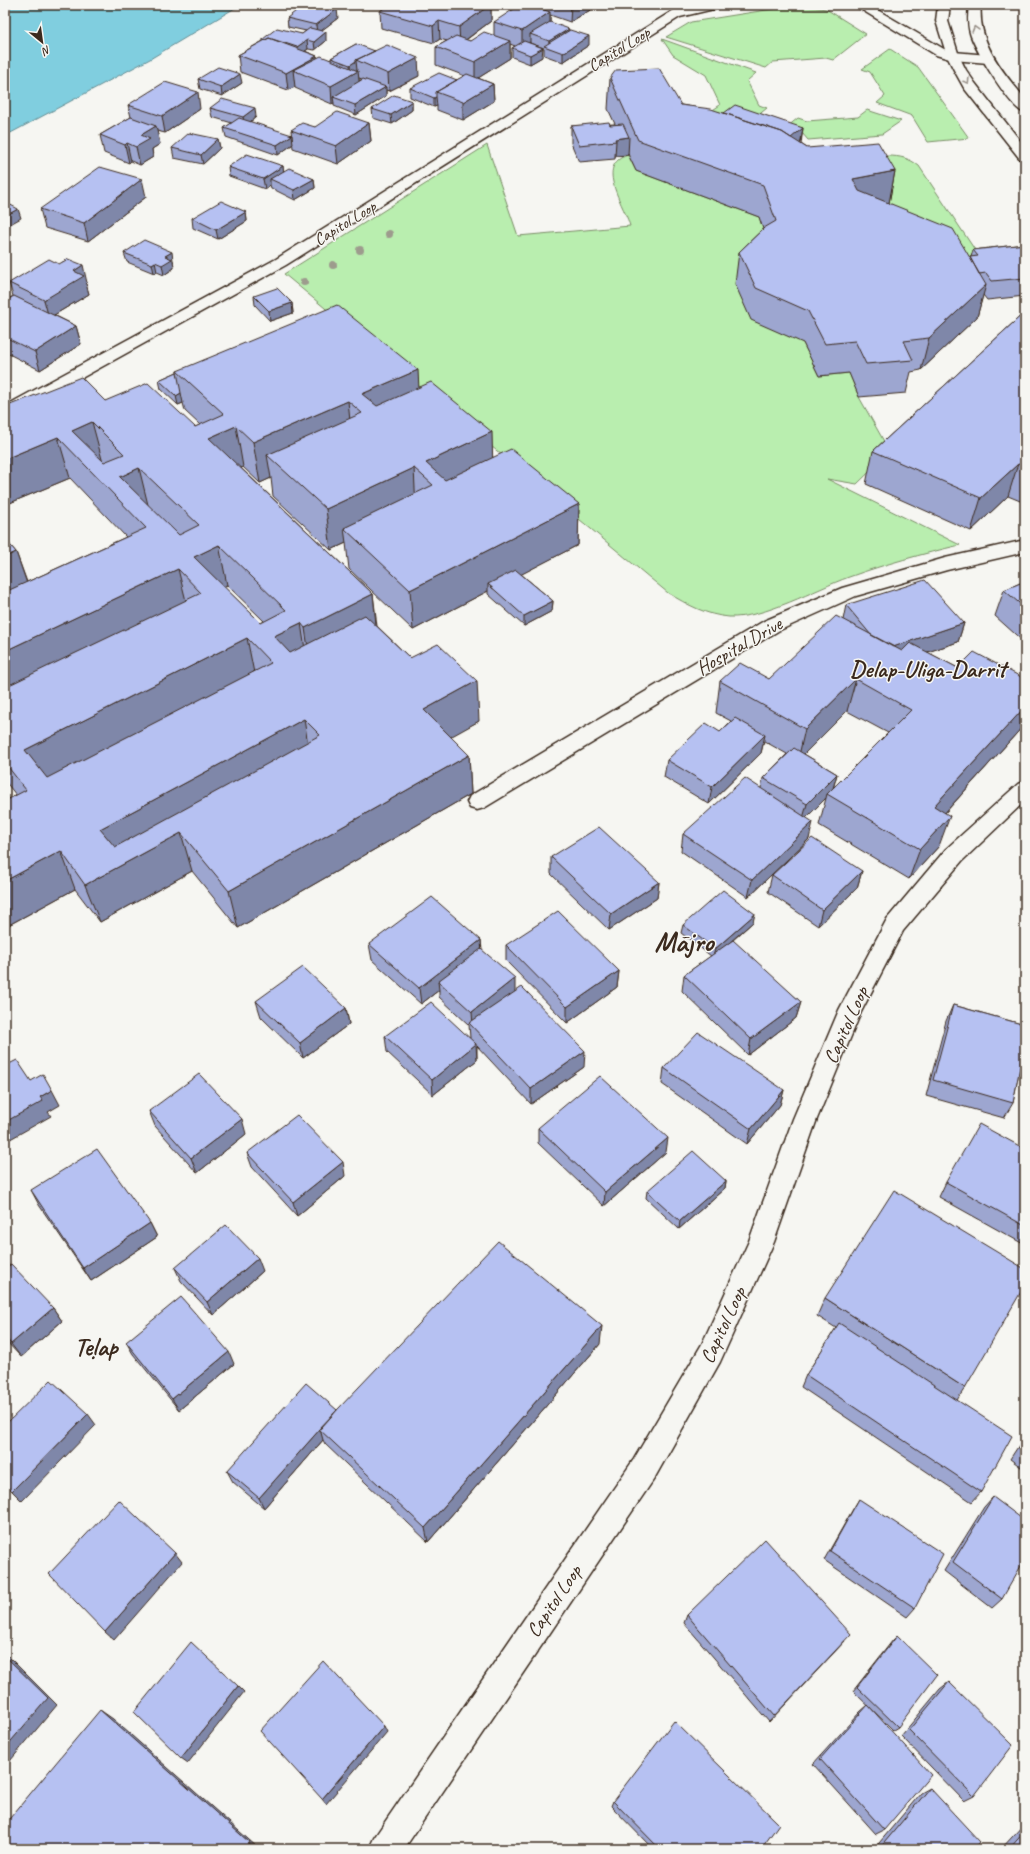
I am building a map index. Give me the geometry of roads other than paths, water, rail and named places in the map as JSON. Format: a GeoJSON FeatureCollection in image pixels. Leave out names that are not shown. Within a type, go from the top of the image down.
{"type":"FeatureCollection","features":[{"type":"Feature","properties":{"kind":"street","name":"Capitol Loop"},"geometry":{"type":"LineString","coordinates":[[5,413],[281,262],[690,5]]}},
{"type":"Feature","properties":{"kind":"street","name":"Capitol Loop"},"geometry":{"type":"LineString","coordinates":[[675,14],[714,5]]}},
{"type":"Feature","properties":{"kind":"street"},"geometry":{"type":"LineString","coordinates":[[860,5],[932,47],[953,56],[988,58]]}},
{"type":"Feature","properties":{"kind":"street"},"geometry":{"type":"LineString","coordinates":[[944,5],[942,21],[953,56],[970,85],[1025,156]]}},
{"type":"Feature","properties":{"kind":"street"},"geometry":{"type":"LineString","coordinates":[[975,5],[973,24],[979,41],[988,58],[1025,109]]}},
{"type":"Feature","properties":{"kind":"street","name":"Hospital Drive"},"geometry":{"type":"LineString","coordinates":[[477,802],[770,626],[849,592],[945,564],[1025,546]]}},
{"type":"Feature","properties":{"kind":"street","name":"Capitol Loop"},"geometry":{"type":"LineString","coordinates":[[385,1849],[644,1469],[711,1353],[761,1242],[805,1119],[850,1010],[895,925],[954,855],[1025,789]]}},
{"type":"Feature","properties":{"kind":"water"},"geometry":{"type":"Polygon","coordinates":[[[5,5],[240,5],[150,59],[5,136],[5,5]]]}},
{"type":"Feature","properties":{"kind":"district","name":"Delap-Uliga-Darrit"},"geometry":{"type":"Point","coordinates":[928,669]}},
{"type":"Feature","properties":{"kind":"district","name":"Mājro"},"geometry":{"type":"Point","coordinates":[684,941]}},
{"type":"Feature","properties":{"kind":"district","name":"Teḷap"},"geometry":{"type":"Point","coordinates":[96,1347]}}]}
